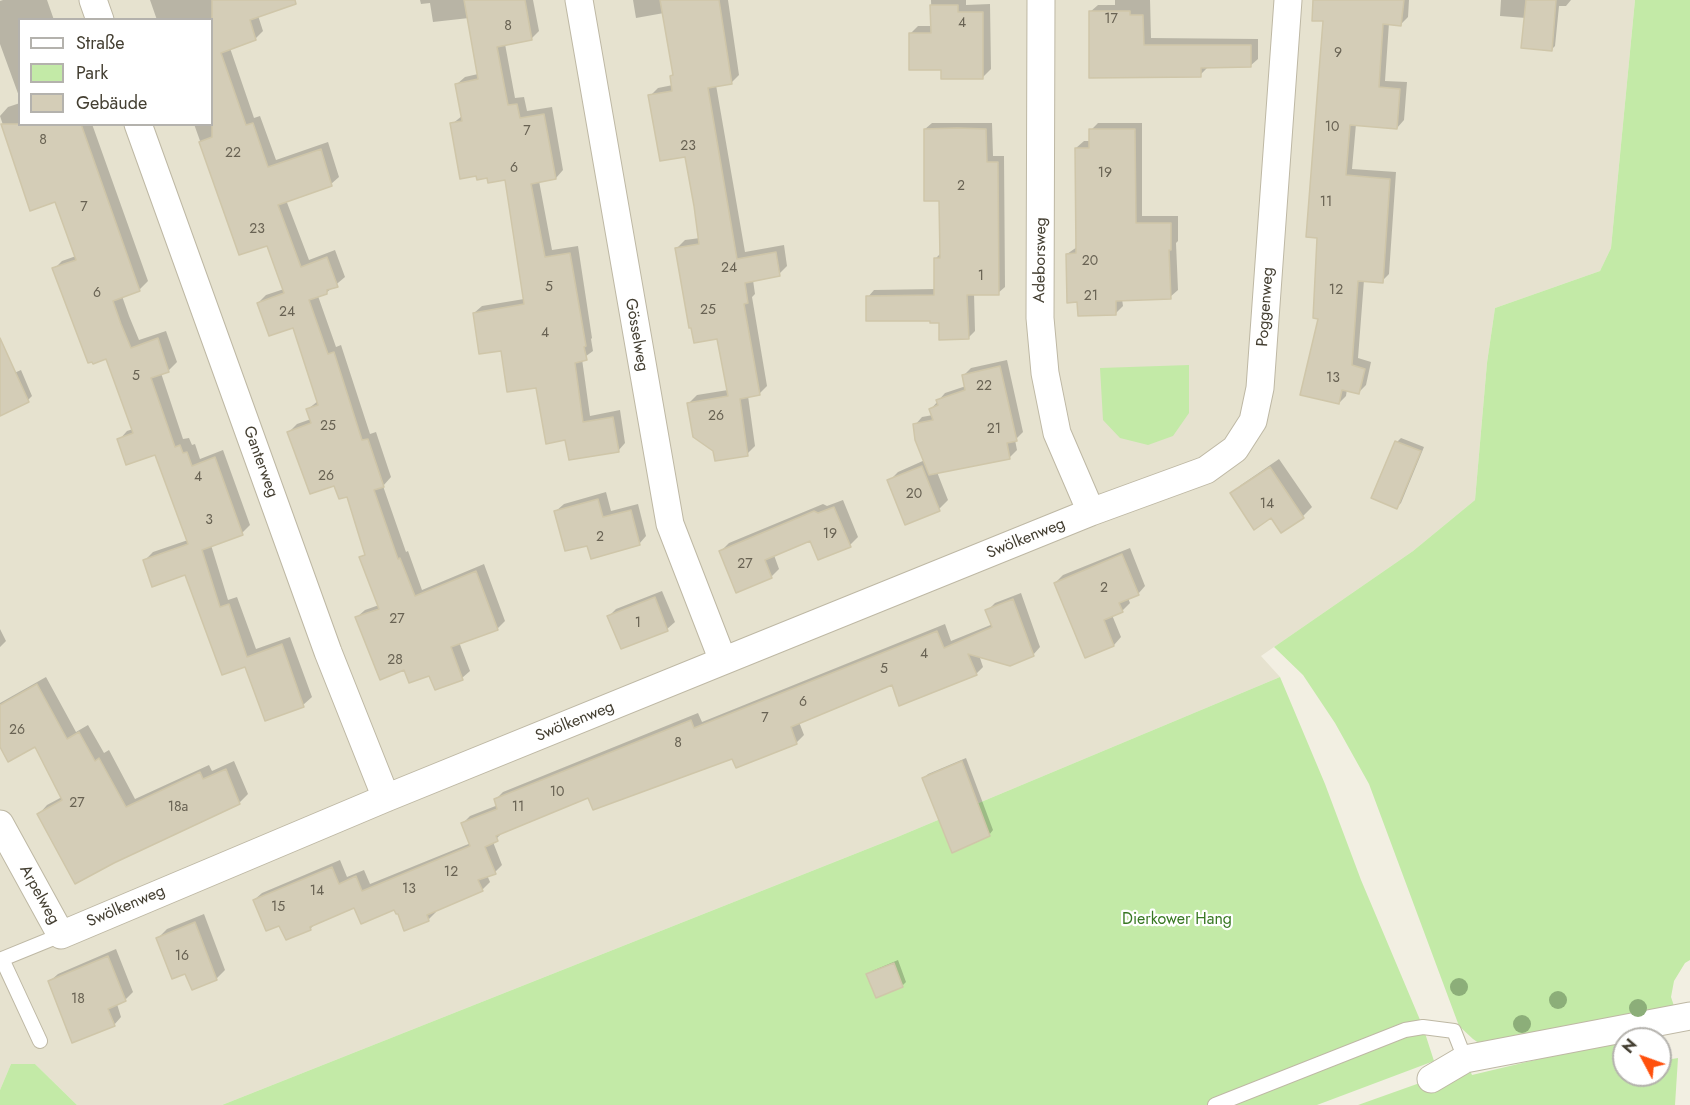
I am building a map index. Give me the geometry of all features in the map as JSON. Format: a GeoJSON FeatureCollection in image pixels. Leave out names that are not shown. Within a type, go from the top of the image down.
{"type":"FeatureCollection","features":[{"type":"Feature","properties":{"kind":"street"},"geometry":{"type":"LineString","coordinates":[[93,0],[99,18]]}},
{"type":"Feature","properties":{"kind":"street","name":"Gösselweg"},"geometry":{"type":"LineString","coordinates":[[579,0],[670,524],[723,661]]}},
{"type":"Feature","properties":{"kind":"street","name":"Adeborsweg"},"geometry":{"type":"LineString","coordinates":[[1041,0],[1040,318],[1045,373],[1057,433],[1091,512]]}},
{"type":"Feature","properties":{"kind":"street","name":"Poggenweg"},"geometry":{"type":"LineString","coordinates":[[1091,512],[1206,470],[1235,449],[1253,421],[1260,388],[1288,0]]}},
{"type":"Feature","properties":{"kind":"street","name":"Ganterweg"},"geometry":{"type":"LineString","coordinates":[[139,126],[328,652],[387,798]]}},
{"type":"Feature","properties":{"kind":"street","name":"Swölkenweg"},"geometry":{"type":"LineString","coordinates":[[61,934],[387,798],[1091,512]]}},
{"type":"Feature","properties":{"kind":"street","name":"Arpelweg"},"geometry":{"type":"LineString","coordinates":[[0,824],[61,934]]}},
{"type":"Feature","properties":{"kind":"street"},"geometry":{"type":"LineString","coordinates":[[1431,1079],[1466,1059],[1690,1016]]}},
{"type":"Feature","properties":{"kind":"lane"},"geometry":{"type":"LineString","coordinates":[[40,1041],[2,959],[61,934]]}},
{"type":"Feature","properties":{"kind":"lane"},"geometry":{"type":"LineString","coordinates":[[1215,1105],[1405,1030],[1423,1027],[1454,1031],[1466,1059]]}},
{"type":"Feature","properties":{"kind":"shaded area"},"geometry":{"type":"Polygon","coordinates":[[[0,0],[1635,0],[1611,248],[1600,271],[1495,308],[1487,363],[1475,500],[1413,551],[1261,656],[1280,677],[895,838],[222,1105],[77,1105],[35,1064],[11,1064],[0,1090],[0,0]]]}},
{"type":"Feature","properties":{"kind":"green space"},"geometry":{"type":"Polygon","coordinates":[[[1635,0],[1690,0],[1690,960],[1685,963],[1674,981],[1671,997],[1675,1009],[1490,1051],[1459,1026],[1369,784],[1335,723],[1303,675],[1274,647],[1413,551],[1475,500],[1487,363],[1495,308],[1600,271],[1611,248],[1635,0]]]}},
{"type":"Feature","properties":{"kind":"green space"},"geometry":{"type":"Polygon","coordinates":[[[1189,365],[1189,413],[1173,436],[1148,445],[1120,438],[1103,420],[1100,368],[1189,365]]]}},
{"type":"Feature","properties":{"kind":"green space","name":"Dierkower Hang"},"geometry":{"type":"Polygon","coordinates":[[[1280,677],[1423,1027],[1434,1061],[1317,1105],[222,1105],[895,838],[1280,677]]]}},
{"type":"Feature","properties":{"kind":"green space"},"geometry":{"type":"Polygon","coordinates":[[[1612,1042],[1612,1087],[1672,1087],[1672,1059],[1678,1058],[1675,1105],[1358,1105],[1431,1079],[1465,1059],[1472,1075],[1612,1042]]]}},
{"type":"Feature","properties":{"kind":"green space"},"geometry":{"type":"Polygon","coordinates":[[[11,1064],[35,1064],[77,1105],[0,1105],[0,1090],[11,1064]]]}},
{"type":"Feature","properties":{"kind":"building"},"geometry":{"type":"Polygon","coordinates":[[[212,0],[295,0],[296,4],[250,20],[256,40],[221,53],[246,125],[253,123],[268,167],[321,149],[332,186],[278,205],[301,267],[327,257],[338,287],[327,290],[327,294],[309,300],[328,354],[334,352],[362,440],[368,439],[384,487],[374,490],[398,559],[400,558],[415,596],[476,571],[498,630],[451,647],[463,680],[435,690],[429,676],[409,683],[404,670],[380,680],[355,617],[379,609],[359,557],[365,555],[347,497],[339,499],[334,486],[310,494],[287,432],[311,423],[306,409],[318,405],[293,328],[269,336],[257,303],[284,293],[267,246],[239,255],[199,142],[212,137],[212,0]]]}},
{"type":"Feature","properties":{"kind":"building"},"geometry":{"type":"Polygon","coordinates":[[[464,0],[525,0],[532,40],[497,47],[508,105],[517,104],[520,118],[544,114],[556,179],[531,184],[545,257],[570,253],[586,346],[584,347],[587,360],[575,363],[583,422],[613,417],[619,452],[569,460],[565,440],[546,444],[536,388],[507,392],[501,351],[479,354],[473,313],[524,304],[505,180],[488,183],[487,178],[477,180],[476,176],[460,179],[450,123],[462,121],[455,84],[478,79],[464,0]]]}},
{"type":"Feature","properties":{"kind":"building"},"geometry":{"type":"Polygon","coordinates":[[[660,0],[719,0],[732,84],[708,88],[737,259],[776,252],[780,276],[745,283],[748,303],[744,304],[760,395],[740,399],[748,456],[715,461],[713,451],[693,437],[687,403],[728,396],[717,339],[694,343],[691,328],[689,328],[675,248],[699,244],[694,206],[685,157],[660,161],[648,95],[672,91],[670,76],[673,75],[660,0]]]}},
{"type":"Feature","properties":{"kind":"building"},"geometry":{"type":"Polygon","coordinates":[[[1313,0],[1404,0],[1401,26],[1383,24],[1379,87],[1400,89],[1397,129],[1350,125],[1346,175],[1390,179],[1383,283],[1358,281],[1352,365],[1365,369],[1359,394],[1342,390],[1339,404],[1300,395],[1318,319],[1313,318],[1317,238],[1306,237],[1323,21],[1312,21],[1313,0]]]}},
{"type":"Feature","properties":{"kind":"building"},"geometry":{"type":"Polygon","coordinates":[[[1526,0],[1556,0],[1552,51],[1521,48],[1526,0]]]}},
{"type":"Feature","properties":{"kind":"building"},"geometry":{"type":"Polygon","coordinates":[[[930,5],[958,5],[958,12],[983,12],[983,79],[941,79],[941,70],[909,70],[909,33],[931,33],[930,5]]]}},
{"type":"Feature","properties":{"kind":"building"},"geometry":{"type":"Polygon","coordinates":[[[1089,11],[1130,11],[1130,15],[1143,15],[1144,45],[1251,45],[1251,67],[1201,68],[1201,77],[1089,78],[1089,11]]]}},
{"type":"Feature","properties":{"kind":"building"},"geometry":{"type":"Polygon","coordinates":[[[1,124],[82,126],[140,291],[113,301],[121,324],[131,348],[158,338],[169,372],[151,378],[175,447],[180,445],[183,453],[187,452],[192,466],[215,457],[243,535],[202,550],[220,607],[229,604],[247,657],[282,644],[304,707],[265,721],[245,667],[222,675],[185,575],[152,587],[143,560],[188,544],[155,455],[126,465],[117,439],[133,433],[106,359],[93,364],[88,363],[52,268],[76,260],[55,202],[30,211],[1,124]]]}},
{"type":"Feature","properties":{"kind":"building"},"geometry":{"type":"Polygon","coordinates":[[[924,129],[986,129],[987,162],[998,162],[999,295],[967,295],[969,339],[939,340],[939,323],[930,323],[930,321],[866,321],[866,296],[934,295],[934,258],[940,258],[939,201],[924,201],[924,129]]]}},
{"type":"Feature","properties":{"kind":"building"},"geometry":{"type":"Polygon","coordinates":[[[1089,129],[1135,129],[1136,223],[1171,223],[1171,250],[1169,250],[1171,299],[1116,301],[1116,315],[1078,316],[1077,302],[1067,303],[1066,254],[1076,253],[1075,148],[1089,148],[1089,129]]]}},
{"type":"Feature","properties":{"kind":"building"},"geometry":{"type":"Polygon","coordinates":[[[0,338],[29,402],[0,416],[0,338]]]}},
{"type":"Feature","properties":{"kind":"building"},"geometry":{"type":"Polygon","coordinates":[[[1000,366],[1017,441],[1007,443],[1010,459],[929,475],[915,440],[913,424],[933,420],[929,409],[938,405],[936,400],[965,390],[962,375],[1000,366]]]}},
{"type":"Feature","properties":{"kind":"building"},"geometry":{"type":"Polygon","coordinates":[[[1395,441],[1421,451],[1397,509],[1371,498],[1395,441]]]}},
{"type":"Feature","properties":{"kind":"building"},"geometry":{"type":"Polygon","coordinates":[[[922,466],[940,511],[905,525],[887,480],[922,466]]]}},
{"type":"Feature","properties":{"kind":"building"},"geometry":{"type":"Polygon","coordinates":[[[1270,467],[1304,518],[1281,533],[1271,518],[1254,530],[1230,493],[1270,467]]]}},
{"type":"Feature","properties":{"kind":"building"},"geometry":{"type":"Polygon","coordinates":[[[598,499],[603,517],[631,510],[640,545],[591,559],[587,546],[565,551],[554,511],[598,499]]]}},
{"type":"Feature","properties":{"kind":"building"},"geometry":{"type":"Polygon","coordinates":[[[834,507],[851,547],[818,560],[810,541],[765,560],[772,578],[736,593],[719,551],[814,511],[818,513],[834,507]]]}},
{"type":"Feature","properties":{"kind":"building"},"geometry":{"type":"Polygon","coordinates":[[[1122,554],[1139,595],[1119,603],[1123,612],[1104,620],[1114,646],[1085,658],[1054,583],[1122,554]]]}},
{"type":"Feature","properties":{"kind":"building"},"geometry":{"type":"Polygon","coordinates":[[[655,597],[668,631],[621,649],[607,616],[655,597]]]}},
{"type":"Feature","properties":{"kind":"building"},"geometry":{"type":"Polygon","coordinates":[[[1013,599],[1034,656],[1010,666],[968,654],[977,675],[899,706],[892,685],[791,727],[797,744],[736,768],[732,759],[593,810],[588,798],[496,836],[498,841],[485,847],[496,874],[478,880],[483,891],[427,915],[429,921],[404,931],[398,914],[394,910],[361,924],[354,908],[286,940],[279,926],[266,931],[253,900],[332,867],[339,884],[356,876],[362,891],[470,846],[461,823],[497,809],[494,799],[691,720],[694,728],[937,631],[944,648],[992,627],[985,610],[1013,599]]]}},
{"type":"Feature","properties":{"kind":"building"},"geometry":{"type":"Polygon","coordinates":[[[37,684],[67,739],[79,732],[95,761],[99,758],[126,807],[200,772],[203,779],[226,769],[240,804],[114,863],[75,884],[37,814],[62,800],[35,747],[8,762],[0,747],[0,705],[37,684]]]}},
{"type":"Feature","properties":{"kind":"building"},"geometry":{"type":"Polygon","coordinates":[[[962,761],[990,836],[952,853],[922,778],[962,761]]]}},
{"type":"Feature","properties":{"kind":"building"},"geometry":{"type":"Polygon","coordinates":[[[195,922],[217,980],[192,990],[185,974],[172,979],[156,938],[195,922]]]}},
{"type":"Feature","properties":{"kind":"building"},"geometry":{"type":"Polygon","coordinates":[[[108,956],[126,1001],[108,1009],[115,1026],[72,1043],[48,981],[108,956]]]}},
{"type":"Feature","properties":{"kind":"building"},"geometry":{"type":"Polygon","coordinates":[[[894,963],[903,987],[876,998],[866,974],[894,963]]]}}]}
